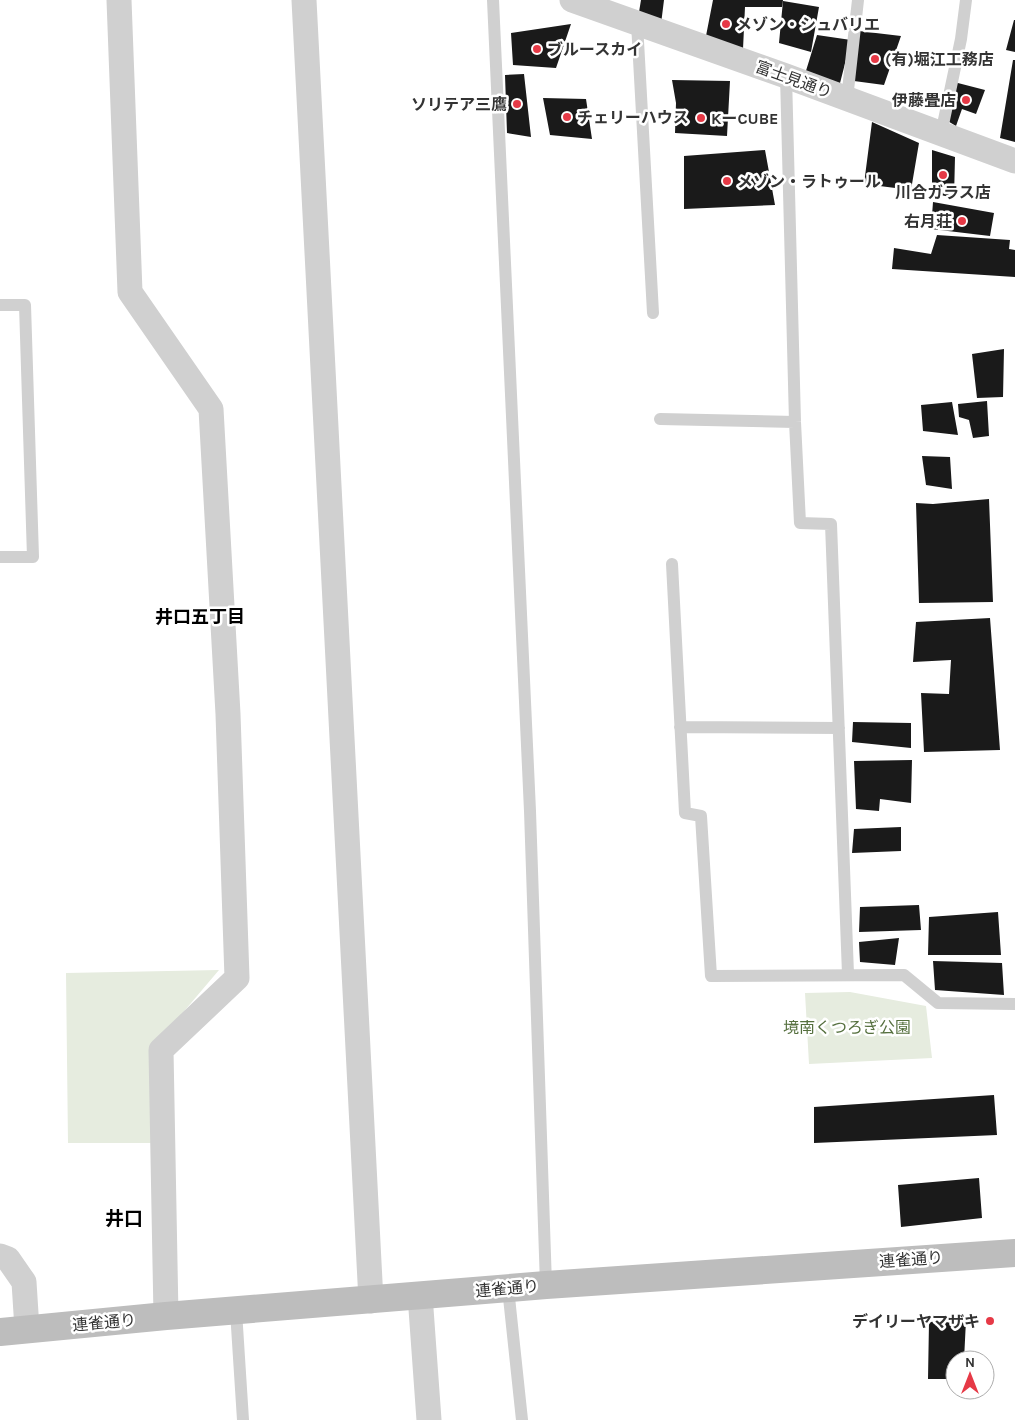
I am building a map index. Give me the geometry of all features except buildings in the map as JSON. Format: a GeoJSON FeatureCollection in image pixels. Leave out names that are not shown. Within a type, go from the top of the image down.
{"type":"FeatureCollection","features":[{"type":"Feature","properties":{"kind":"main road","name":"連雀通り"},"geometry":{"type":"LineString","coordinates":[[0,1332],[166,1316],[371,1301],[420,1295],[546,1285],[1015,1253]]}},
{"type":"Feature","properties":{"kind":"street"},"geometry":{"type":"LineString","coordinates":[[119,0],[130,292],[211,409],[228,724],[237,978],[161,1050],[166,1316]]}},
{"type":"Feature","properties":{"kind":"street"},"geometry":{"type":"LineString","coordinates":[[304,0],[371,1301]]}},
{"type":"Feature","properties":{"kind":"street","name":"富士見通り"},"geometry":{"type":"LineString","coordinates":[[577,1],[1015,161]]}},
{"type":"Feature","properties":{"kind":"street"},"geometry":{"type":"LineString","coordinates":[[0,1256],[8,1259],[24,1282],[28,1330]]}},
{"type":"Feature","properties":{"kind":"street"},"geometry":{"type":"LineString","coordinates":[[420,1295],[429,1420]]}},
{"type":"Feature","properties":{"kind":"lane"},"geometry":{"type":"LineString","coordinates":[[493,0],[530,811],[546,1285]]}},
{"type":"Feature","properties":{"kind":"lane"},"geometry":{"type":"LineString","coordinates":[[847,99],[858,0]]}},
{"type":"Feature","properties":{"kind":"lane"},"geometry":{"type":"LineString","coordinates":[[941,134],[961,39],[966,0]]}},
{"type":"Feature","properties":{"kind":"lane"},"geometry":{"type":"LineString","coordinates":[[637,23],[653,312]]}},
{"type":"Feature","properties":{"kind":"lane"},"geometry":{"type":"LineString","coordinates":[[786,76],[795,422],[800,523],[831,524],[848,974]]}},
{"type":"Feature","properties":{"kind":"lane"},"geometry":{"type":"LineString","coordinates":[[0,305],[24,305],[33,557],[0,557]]}},
{"type":"Feature","properties":{"kind":"lane"},"geometry":{"type":"LineString","coordinates":[[660,419],[795,422]]}},
{"type":"Feature","properties":{"kind":"lane"},"geometry":{"type":"LineString","coordinates":[[672,564],[685,813],[701,816],[711,976],[904,975],[938,1003],[1015,1004]]}},
{"type":"Feature","properties":{"kind":"lane"},"geometry":{"type":"LineString","coordinates":[[680,727],[839,728]]}},
{"type":"Feature","properties":{"kind":"lane"},"geometry":{"type":"LineString","coordinates":[[508,1288],[522,1420]]}},
{"type":"Feature","properties":{"kind":"lane"},"geometry":{"type":"LineString","coordinates":[[236,1311],[243,1420]]}},
{"type":"Feature","properties":{"kind":"green space"},"geometry":{"type":"Polygon","coordinates":[[[219,970],[152,1049],[154,1143],[68,1143],[66,973],[219,970]]]}},
{"type":"Feature","properties":{"kind":"green space","name":"境南くつろぎ公園"},"geometry":{"type":"Polygon","coordinates":[[[850,992],[926,1006],[932,1058],[809,1064],[805,993],[850,992]]]}},
{"type":"Feature","properties":{"kind":"place","name":"メゾン・シュバリエ"},"geometry":{"type":"Point","coordinates":[726,24]}},
{"type":"Feature","properties":{"kind":"place","name":"ブルースカイ"},"geometry":{"type":"Point","coordinates":[537,49]}},
{"type":"Feature","properties":{"kind":"place","name":"(有)堀江工務店"},"geometry":{"type":"Point","coordinates":[875,59]}},
{"type":"Feature","properties":{"kind":"place","name":"伊藤畳店"},"geometry":{"type":"Point","coordinates":[966,100]}},
{"type":"Feature","properties":{"kind":"place","name":"ソリテア三鷹"},"geometry":{"type":"Point","coordinates":[517,104]}},
{"type":"Feature","properties":{"kind":"place","name":"チェリーハウス"},"geometry":{"type":"Point","coordinates":[567,117]}},
{"type":"Feature","properties":{"kind":"place","name":"KーCUBE"},"geometry":{"type":"Point","coordinates":[701,118]}},
{"type":"Feature","properties":{"kind":"place","name":"川合ガラス店"},"geometry":{"type":"Point","coordinates":[943,175]}},
{"type":"Feature","properties":{"kind":"place","name":"メゾン・ラトゥール"},"geometry":{"type":"Point","coordinates":[727,181]}},
{"type":"Feature","properties":{"kind":"place","name":"右月荘"},"geometry":{"type":"Point","coordinates":[962,221]}},
{"type":"Feature","properties":{"kind":"place","name":"デイリーヤマザキ"},"geometry":{"type":"Point","coordinates":[990,1321]}},
{"type":"Feature","properties":{"kind":"district","name":"井口五丁目"},"geometry":{"type":"Point","coordinates":[200,617]}},
{"type":"Feature","properties":{"kind":"district","name":"井口"},"geometry":{"type":"Point","coordinates":[124,1218]}}]}
